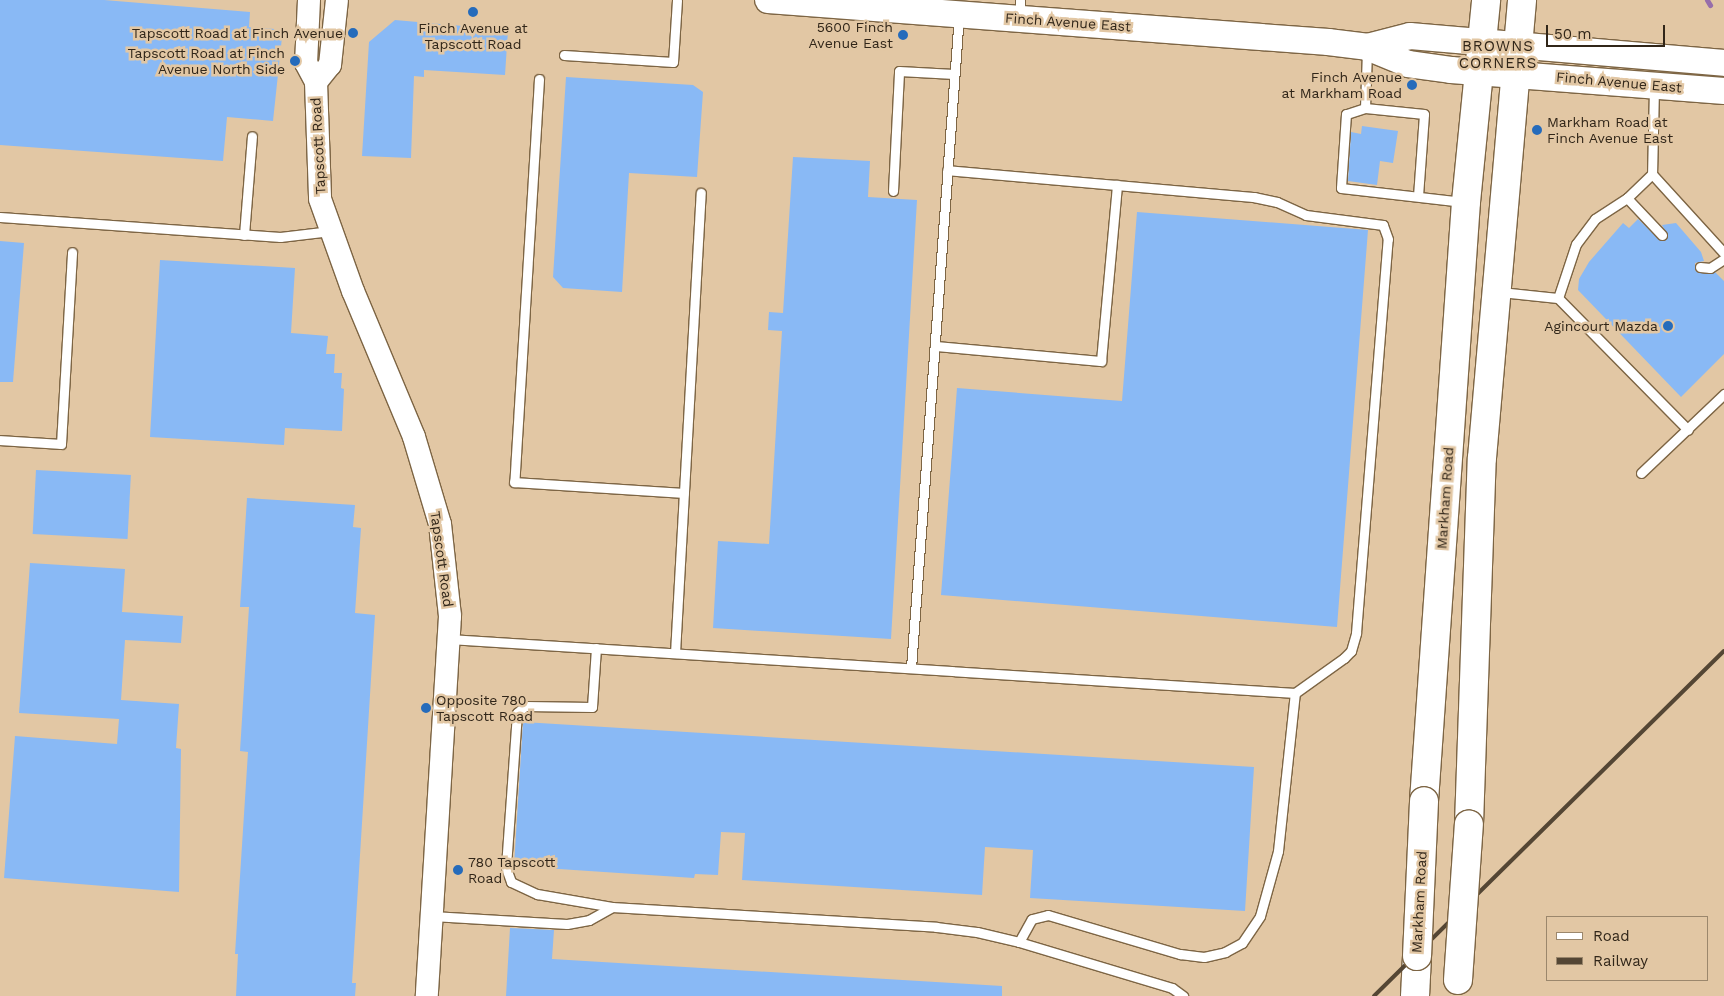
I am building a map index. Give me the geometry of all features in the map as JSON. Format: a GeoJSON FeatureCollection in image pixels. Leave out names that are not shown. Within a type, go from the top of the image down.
{"type":"FeatureCollection","features":[{"type":"Feature","properties":{"kind":"main road","name":"Finch Avenue East"},"geometry":{"type":"LineString","coordinates":[[768,0],[959,14],[1009,11],[1368,47],[1408,64],[1724,91]]}},
{"type":"Feature","properties":{"kind":"main road","name":"Markham Road"},"geometry":{"type":"LineString","coordinates":[[1415,996],[1424,801],[1466,202],[1486,0]]}},
{"type":"Feature","properties":{"kind":"main road"},"geometry":{"type":"LineString","coordinates":[[1458,988],[1469,824],[1482,458],[1522,0]]}},
{"type":"Feature","properties":{"kind":"main road","name":"Finch Avenue East"},"geometry":{"type":"LineString","coordinates":[[1368,47],[1410,36],[1724,63]]}},
{"type":"Feature","properties":{"kind":"street","name":"Tapscott Road"},"geometry":{"type":"LineString","coordinates":[[309,0],[306,63],[316,82],[320,199],[353,292],[414,437],[440,524],[450,616],[427,996]]}},
{"type":"Feature","properties":{"kind":"street","name":"Tapscott Road"},"geometry":{"type":"LineString","coordinates":[[316,82],[330,65],[337,0]]}},
{"type":"Feature","properties":{"kind":"lane"},"geometry":{"type":"LineString","coordinates":[[564,55],[673,62],[677,0]]}},
{"type":"Feature","properties":{"kind":"lane"},"geometry":{"type":"LineString","coordinates":[[911,668],[959,14]]}},
{"type":"Feature","properties":{"kind":"lane"},"geometry":{"type":"LineString","coordinates":[[1365,108],[1368,47]]}},
{"type":"Feature","properties":{"kind":"lane"},"geometry":{"type":"LineString","coordinates":[[893,191],[899,71],[954,74]]}},
{"type":"Feature","properties":{"kind":"lane"},"geometry":{"type":"LineString","coordinates":[[540,79],[514,482],[684,493]]}},
{"type":"Feature","properties":{"kind":"lane"},"geometry":{"type":"LineString","coordinates":[[1654,85],[1652,174],[1724,252]]}},
{"type":"Feature","properties":{"kind":"lane"},"geometry":{"type":"LineString","coordinates":[[1418,196],[1424,114],[1365,108],[1346,114],[1341,188],[1466,202]]}},
{"type":"Feature","properties":{"kind":"lane"},"geometry":{"type":"LineString","coordinates":[[244,235],[252,136]]}},
{"type":"Feature","properties":{"kind":"lane"},"geometry":{"type":"LineString","coordinates":[[449,638],[1295,693],[1344,658],[1354,643],[1387,231],[1374,222],[1306,215],[1277,202],[1254,197],[947,170]]}},
{"type":"Feature","properties":{"kind":"lane"},"geometry":{"type":"LineString","coordinates":[[1558,298],[1576,244],[1594,219],[1627,198],[1652,174]]}},
{"type":"Feature","properties":{"kind":"lane"},"geometry":{"type":"LineString","coordinates":[[934,346],[1101,361],[1117,185]]}},
{"type":"Feature","properties":{"kind":"lane"},"geometry":{"type":"LineString","coordinates":[[675,653],[701,193]]}},
{"type":"Feature","properties":{"kind":"lane"},"geometry":{"type":"LineString","coordinates":[[1627,198],[1662,235]]}},
{"type":"Feature","properties":{"kind":"lane"},"geometry":{"type":"LineString","coordinates":[[0,217],[280,237],[332,231]]}},
{"type":"Feature","properties":{"kind":"lane"},"geometry":{"type":"LineString","coordinates":[[0,440],[61,444],[72,252]]}},
{"type":"Feature","properties":{"kind":"lane"},"geometry":{"type":"LineString","coordinates":[[1700,267],[1710,268],[1724,259]]}},
{"type":"Feature","properties":{"kind":"lane"},"geometry":{"type":"LineString","coordinates":[[1497,292],[1558,298],[1688,430]]}},
{"type":"Feature","properties":{"kind":"lane"},"geometry":{"type":"LineString","coordinates":[[1640,473],[1688,430],[1724,394]]}},
{"type":"Feature","properties":{"kind":"lane"},"geometry":{"type":"LineString","coordinates":[[596,648],[592,707],[525,706],[517,713],[506,868],[510,882],[537,894],[612,907],[936,927],[977,932],[1019,942],[1172,988],[1183,996]]}},
{"type":"Feature","properties":{"kind":"lane"},"geometry":{"type":"LineString","coordinates":[[1019,942],[1032,919],[1048,915],[1180,954],[1204,957],[1225,952],[1242,943],[1260,916],[1278,851],[1295,693]]}},
{"type":"Feature","properties":{"kind":"lane"},"geometry":{"type":"LineString","coordinates":[[432,916],[567,924],[589,920],[612,907]]}},
{"type":"Feature","properties":{"kind":"building"},"geometry":{"type":"Polygon","coordinates":[[[0,0],[104,0],[250,12],[249,27],[275,29],[282,37],[273,121],[227,117],[223,161],[0,145],[0,0]]]}},
{"type":"Feature","properties":{"kind":"building"},"geometry":{"type":"Polygon","coordinates":[[[395,20],[508,30],[505,75],[424,70],[424,77],[414,76],[411,158],[362,156],[369,42],[395,20]]]}},
{"type":"Feature","properties":{"kind":"building"},"geometry":{"type":"Polygon","coordinates":[[[566,77],[693,85],[703,92],[697,177],[629,173],[622,292],[563,288],[553,277],[566,77]]]}},
{"type":"Feature","properties":{"kind":"building"},"geometry":{"type":"Polygon","coordinates":[[[1362,126],[1398,131],[1393,163],[1380,161],[1377,185],[1348,181],[1351,132],[1361,134],[1362,126]]]}},
{"type":"Feature","properties":{"kind":"building"},"geometry":{"type":"Polygon","coordinates":[[[793,157],[870,161],[868,197],[917,200],[891,639],[713,628],[718,541],[769,544],[782,331],[768,330],[769,312],[783,313],[793,157]]]}},
{"type":"Feature","properties":{"kind":"building"},"geometry":{"type":"Polygon","coordinates":[[[1137,212],[1368,230],[1337,627],[941,595],[957,388],[1122,401],[1137,212]]]}},
{"type":"Feature","properties":{"kind":"building","name":"Agincourt Mazda"},"geometry":{"type":"Polygon","coordinates":[[[1638,219],[1661,241],[1668,236],[1662,225],[1676,223],[1701,252],[1704,261],[1695,263],[1695,270],[1699,273],[1715,272],[1724,281],[1724,354],[1681,397],[1578,290],[1579,279],[1589,262],[1623,223],[1629,228],[1638,219]]]}},
{"type":"Feature","properties":{"kind":"building"},"geometry":{"type":"Polygon","coordinates":[[[0,241],[24,243],[13,382],[0,382],[0,241]]]}},
{"type":"Feature","properties":{"kind":"building"},"geometry":{"type":"Polygon","coordinates":[[[160,260],[295,268],[291,333],[328,336],[326,354],[335,354],[334,373],[342,373],[341,388],[344,389],[342,431],[285,428],[284,445],[150,437],[160,260]]]}},
{"type":"Feature","properties":{"kind":"building"},"geometry":{"type":"Polygon","coordinates":[[[36,470],[131,475],[128,539],[33,534],[36,470]]]}},
{"type":"Feature","properties":{"kind":"building"},"geometry":{"type":"Polygon","coordinates":[[[247,498],[355,505],[353,527],[361,528],[355,613],[375,615],[352,983],[356,983],[355,996],[236,996],[238,954],[235,954],[248,752],[240,751],[249,607],[240,607],[247,498]]]}},
{"type":"Feature","properties":{"kind":"building"},"geometry":{"type":"Polygon","coordinates":[[[30,563],[125,569],[122,612],[183,616],[181,643],[125,640],[121,700],[179,704],[176,748],[181,749],[179,892],[4,878],[15,736],[117,744],[119,719],[19,713],[30,563]]]}},
{"type":"Feature","properties":{"kind":"building"},"geometry":{"type":"Polygon","coordinates":[[[523,722],[1254,767],[1245,911],[1030,898],[1033,850],[985,847],[982,895],[742,880],[745,833],[721,832],[718,875],[695,874],[694,878],[514,866],[523,722]]]}},
{"type":"Feature","properties":{"kind":"building"},"geometry":{"type":"Polygon","coordinates":[[[510,928],[554,930],[552,959],[1002,986],[1002,996],[506,996],[510,928]]]}},
{"type":"Feature","properties":{"kind":"waterway"},"geometry":{"type":"LineString","coordinates":[[1707,0],[1710,5]]}},
{"type":"Feature","properties":{"kind":"railway"},"geometry":{"type":"LineString","coordinates":[[1374,996],[1724,651]]}},
{"type":"Feature","properties":{"kind":"place","name":"Finch Avenue at Tapscott Road"},"geometry":{"type":"Point","coordinates":[473,12]}},
{"type":"Feature","properties":{"kind":"place","name":"Tapscott Road at Finch Avenue"},"geometry":{"type":"Point","coordinates":[353,33]}},
{"type":"Feature","properties":{"kind":"place","name":"5600 Finch Avenue East"},"geometry":{"type":"Point","coordinates":[903,35]}},
{"type":"Feature","properties":{"kind":"place","name":"Tapscott Road at Finch Avenue North Side"},"geometry":{"type":"Point","coordinates":[295,61]}},
{"type":"Feature","properties":{"kind":"place","name":"Finch Avenue at Markham Road"},"geometry":{"type":"Point","coordinates":[1412,85]}},
{"type":"Feature","properties":{"kind":"place","name":"Markham Road at Finch Avenue East"},"geometry":{"type":"Point","coordinates":[1537,130]}},
{"type":"Feature","properties":{"kind":"place","name":"Agincourt Mazda"},"geometry":{"type":"Point","coordinates":[1668,326]}},
{"type":"Feature","properties":{"kind":"place","name":"Opposite 780 Tapscott Road"},"geometry":{"type":"Point","coordinates":[426,708]}},
{"type":"Feature","properties":{"kind":"place","name":"780 Tapscott Road"},"geometry":{"type":"Point","coordinates":[458,870]}},
{"type":"Feature","properties":{"kind":"district","name":"BROWNS CORNERS"},"geometry":{"type":"Point","coordinates":[1498,54]}}]}
